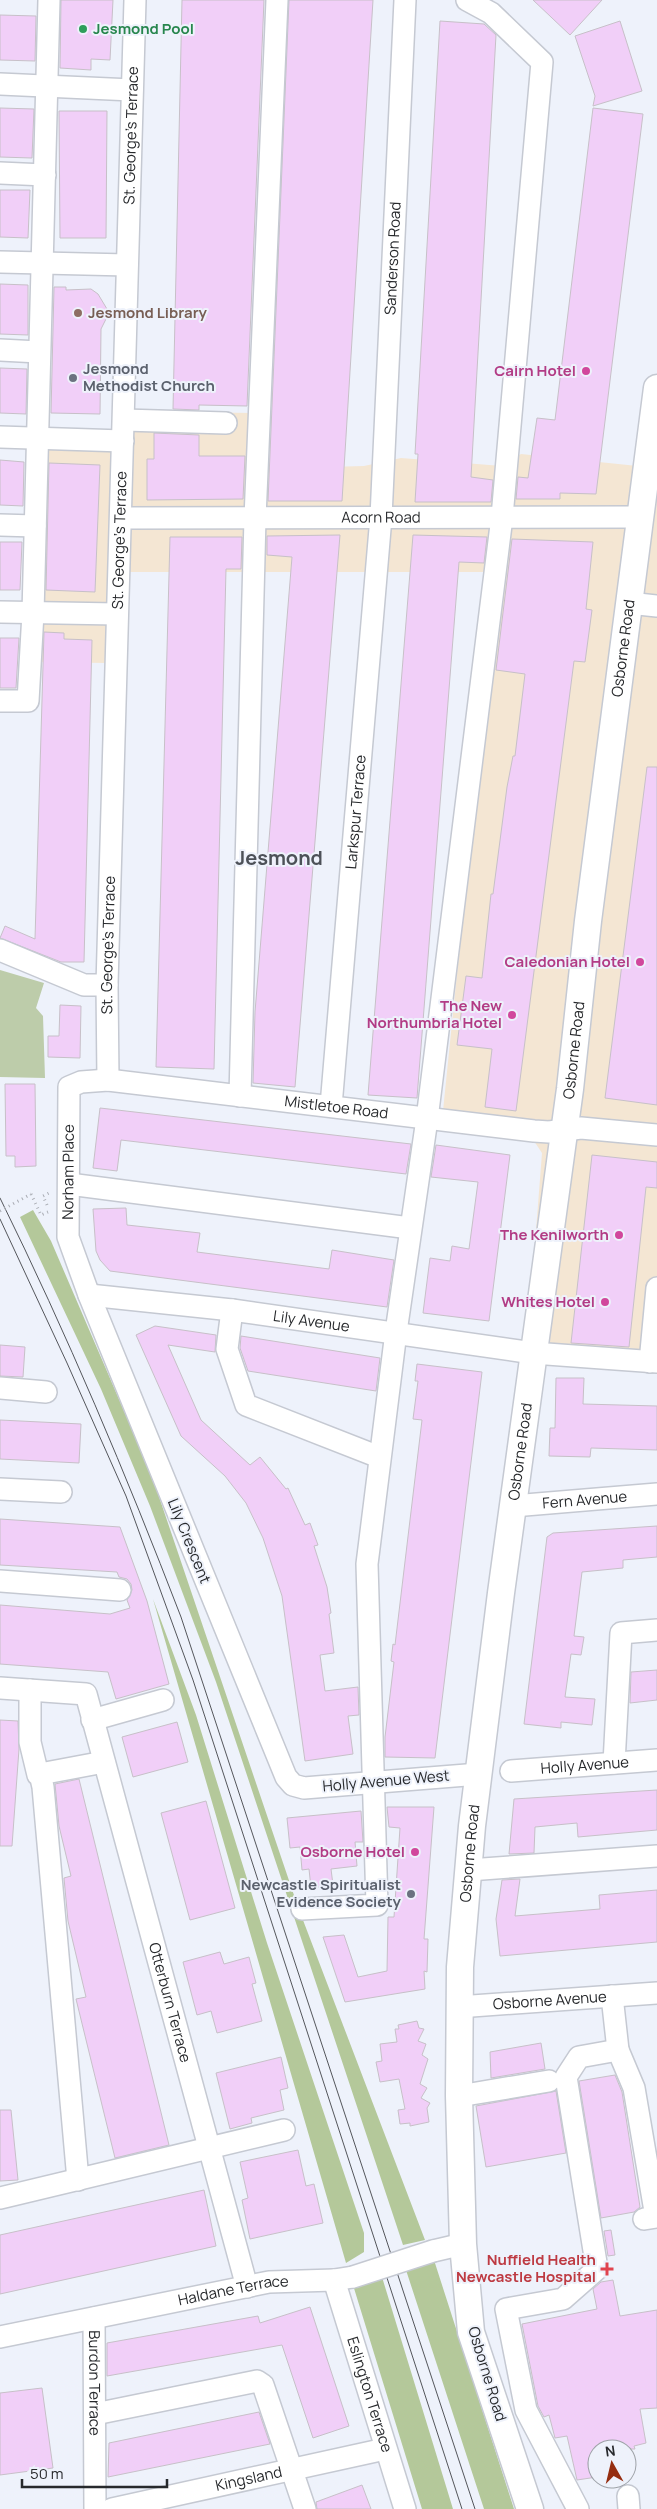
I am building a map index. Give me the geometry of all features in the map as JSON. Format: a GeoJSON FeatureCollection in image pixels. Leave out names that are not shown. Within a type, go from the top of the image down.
{"type":"FeatureCollection","features":[{"type":"Feature","properties":{"kind":"main road","name":"Osborne Road"},"geometry":{"type":"LineString","coordinates":[[530,2509],[471,2332],[463,2244],[458,2096],[458,2007],[479,1774],[533,1353],[565,1130],[588,921],[657,388]]}},
{"type":"Feature","properties":{"kind":"street"},"geometry":{"type":"LineString","coordinates":[[0,701],[28,701],[33,613],[49,0]]}},
{"type":"Feature","properties":{"kind":"street","name":"St. George's Terrace"},"geometry":{"type":"LineString","coordinates":[[108,1080],[108,985],[117,614],[122,518],[135,0]]}},
{"type":"Feature","properties":{"kind":"street"},"geometry":{"type":"LineString","coordinates":[[240,1096],[255,518],[277,0]]}},
{"type":"Feature","properties":{"kind":"street","name":"Sanderson Road"},"geometry":{"type":"LineString","coordinates":[[381,517],[405,0]]}},
{"type":"Feature","properties":{"kind":"street"},"geometry":{"type":"LineString","coordinates":[[302,1910],[377,1905],[375,1782],[367,1564],[379,1458],[410,1228],[427,1119],[502,517],[542,62],[491,13],[467,0]]}},
{"type":"Feature","properties":{"kind":"street"},"geometry":{"type":"LineString","coordinates":[[0,84],[132,90]]}},
{"type":"Feature","properties":{"kind":"street"},"geometry":{"type":"LineString","coordinates":[[0,173],[45,175]]}},
{"type":"Feature","properties":{"kind":"street"},"geometry":{"type":"LineString","coordinates":[[0,262],[127,265]]}},
{"type":"Feature","properties":{"kind":"street"},"geometry":{"type":"LineString","coordinates":[[0,350],[39,352]]}},
{"type":"Feature","properties":{"kind":"street"},"geometry":{"type":"LineString","coordinates":[[124,420],[226,422]]}},
{"type":"Feature","properties":{"kind":"street"},"geometry":{"type":"LineString","coordinates":[[0,437],[123,442]]}},
{"type":"Feature","properties":{"kind":"street","name":"Larkspur Terrace"},"geometry":{"type":"LineString","coordinates":[[332,1106],[381,517]]}},
{"type":"Feature","properties":{"kind":"street","name":"Acorn Road"},"geometry":{"type":"LineString","coordinates":[[122,518],[640,517]]}},
{"type":"Feature","properties":{"kind":"street"},"geometry":{"type":"LineString","coordinates":[[0,525],[35,526]]}},
{"type":"Feature","properties":{"kind":"street"},"geometry":{"type":"LineString","coordinates":[[629,603],[657,606]]}},
{"type":"Feature","properties":{"kind":"street"},"geometry":{"type":"LineString","coordinates":[[0,612],[117,614]]}},
{"type":"Feature","properties":{"kind":"street"},"geometry":{"type":"LineString","coordinates":[[0,950],[84,985],[108,985]]}},
{"type":"Feature","properties":{"kind":"street","name":"Mistletoe Road"},"geometry":{"type":"LineString","coordinates":[[108,1080],[549,1132],[580,1128],[657,1134]]}},
{"type":"Feature","properties":{"kind":"street","name":"Norham Place"},"geometry":{"type":"LineString","coordinates":[[89,1295],[68,1237],[60,1188],[69,1087],[81,1082],[108,1080]]}},
{"type":"Feature","properties":{"kind":"street"},"geometry":{"type":"LineString","coordinates":[[60,1188],[410,1228]]}},
{"type":"Feature","properties":{"kind":"street"},"geometry":{"type":"LineString","coordinates":[[654,1362],[657,1288]]}},
{"type":"Feature","properties":{"kind":"street","name":"Lily Avenue"},"geometry":{"type":"LineString","coordinates":[[89,1295],[232,1310],[533,1353],[654,1362]]}},
{"type":"Feature","properties":{"kind":"street","name":"Lily Crescent"},"geometry":{"type":"LineString","coordinates":[[89,1295],[286,1777],[293,1785]]}},
{"type":"Feature","properties":{"kind":"street"},"geometry":{"type":"LineString","coordinates":[[232,1310],[227,1349],[246,1405],[379,1458]]}},
{"type":"Feature","properties":{"kind":"street"},"geometry":{"type":"LineString","coordinates":[[0,1388],[46,1392]]}},
{"type":"Feature","properties":{"kind":"street"},"geometry":{"type":"LineString","coordinates":[[0,1489],[61,1492]]}},
{"type":"Feature","properties":{"kind":"street","name":"Fern Avenue"},"geometry":{"type":"LineString","coordinates":[[513,1506],[657,1494]]}},
{"type":"Feature","properties":{"kind":"street"},"geometry":{"type":"LineString","coordinates":[[0,1581],[120,1590]]}},
{"type":"Feature","properties":{"kind":"street"},"geometry":{"type":"LineString","coordinates":[[614,1763],[621,1633],[657,1630]]}},
{"type":"Feature","properties":{"kind":"street"},"geometry":{"type":"LineString","coordinates":[[0,1688],[30,1690],[30,1742],[38,1776],[40,1774],[104,1762]]}},
{"type":"Feature","properties":{"kind":"street","name":"Otterburn Terrace"},"geometry":{"type":"LineString","coordinates":[[30,1690],[86,1694],[246,2287]]}},
{"type":"Feature","properties":{"kind":"street"},"geometry":{"type":"LineString","coordinates":[[92,1720],[163,1700]]}},
{"type":"Feature","properties":{"kind":"street","name":"Holly Avenue"},"geometry":{"type":"LineString","coordinates":[[511,1771],[657,1760]]}},
{"type":"Feature","properties":{"kind":"street"},"geometry":{"type":"LineString","coordinates":[[40,1774],[43,1787],[78,2180]]}},
{"type":"Feature","properties":{"kind":"street","name":"Holly Avenue West"},"geometry":{"type":"LineString","coordinates":[[293,1785],[304,1788],[479,1774]]}},
{"type":"Feature","properties":{"kind":"street"},"geometry":{"type":"LineString","coordinates":[[469,1870],[657,1856]]}},
{"type":"Feature","properties":{"kind":"street","name":"Osborne Avenue"},"geometry":{"type":"LineString","coordinates":[[458,2007],[650,1993]]}},
{"type":"Feature","properties":{"kind":"street"},"geometry":{"type":"LineString","coordinates":[[612,1996],[618,2050],[634,2088],[656,2217],[644,2219]]}},
{"type":"Feature","properties":{"kind":"street"},"geometry":{"type":"LineString","coordinates":[[578,2509],[526,2410],[506,2309],[563,2299],[597,2269],[566,2077],[579,2057],[618,2050]]}},
{"type":"Feature","properties":{"kind":"street"},"geometry":{"type":"LineString","coordinates":[[458,2096],[550,2081]]}},
{"type":"Feature","properties":{"kind":"street"},"geometry":{"type":"LineString","coordinates":[[0,2198],[284,2130]]}},
{"type":"Feature","properties":{"kind":"street","name":"Haldane Terrace"},"geometry":{"type":"LineString","coordinates":[[0,2337],[269,2282],[344,2278],[433,2251],[463,2244]]}},
{"type":"Feature","properties":{"kind":"street","name":"Eslington Terrace"},"geometry":{"type":"LineString","coordinates":[[344,2278],[385,2449],[405,2509]]}},
{"type":"Feature","properties":{"kind":"street","name":"Burdon Terrace"},"geometry":{"type":"LineString","coordinates":[[94,2318],[95,2509]]}},
{"type":"Feature","properties":{"kind":"street"},"geometry":{"type":"LineString","coordinates":[[95,2414],[257,2381],[263,2385],[305,2509]]}},
{"type":"Feature","properties":{"kind":"street","name":"Kingsland"},"geometry":{"type":"LineString","coordinates":[[112,2509],[385,2449]]}},
{"type":"Feature","properties":{"kind":"path"},"geometry":{"type":"LineString","coordinates":[[0,1211],[31,1194],[41,1215],[50,1211],[43,1196],[60,1188]]}},
{"type":"Feature","properties":{"kind":"shaded area"},"geometry":{"type":"Polygon","coordinates":[[[130,411],[252,413],[252,469],[364,466],[401,458],[502,466],[521,454],[657,468],[657,1354],[527,1347],[542,1153],[520,1120],[443,1111],[498,572],[111,572],[107,663],[35,662],[41,449],[128,450],[130,411]]]}},
{"type":"Feature","properties":{"kind":"green space"},"geometry":{"type":"Polygon","coordinates":[[[0,970],[44,983],[36,1008],[43,1016],[45,1078],[0,1077],[0,970]]]}},
{"type":"Feature","properties":{"kind":"green space"},"geometry":{"type":"Polygon","coordinates":[[[33,1210],[51,1241],[152,1476],[298,1907],[425,2240],[403,2245],[216,1682],[150,1506],[101,1389],[20,1217],[33,1210]]]}},
{"type":"Feature","properties":{"kind":"green space"},"geometry":{"type":"Polygon","coordinates":[[[153,1599],[196,1715],[267,1943],[364,2233],[364,2252],[346,2263],[153,1599]]]}},
{"type":"Feature","properties":{"kind":"green space"},"geometry":{"type":"Polygon","coordinates":[[[434,2260],[514,2509],[484,2509],[406,2270],[434,2260]]]}},
{"type":"Feature","properties":{"kind":"green space"},"geometry":{"type":"Polygon","coordinates":[[[382,2277],[453,2509],[422,2509],[353,2285],[382,2277]]]}},
{"type":"Feature","properties":{"kind":"building","name":"Jesmond Pool"},"geometry":{"type":"Polygon","coordinates":[[[61,0],[113,0],[110,60],[91,59],[91,70],[60,68],[61,0]]]}},
{"type":"Feature","properties":{"kind":"building"},"geometry":{"type":"Polygon","coordinates":[[[182,0],[264,0],[247,406],[199,405],[199,410],[173,409],[182,0]]]}},
{"type":"Feature","properties":{"kind":"building"},"geometry":{"type":"Polygon","coordinates":[[[289,0],[373,0],[342,501],[268,501],[289,0]]]}},
{"type":"Feature","properties":{"kind":"building"},"geometry":{"type":"Polygon","coordinates":[[[533,0],[602,0],[570,35],[533,0]]]}},
{"type":"Feature","properties":{"kind":"building"},"geometry":{"type":"Polygon","coordinates":[[[0,15],[36,16],[35,61],[0,60],[0,15]]]}},
{"type":"Feature","properties":{"kind":"building"},"geometry":{"type":"Polygon","coordinates":[[[440,21],[484,24],[496,35],[471,477],[493,480],[491,502],[415,502],[418,454],[415,454],[440,21]]]}},
{"type":"Feature","properties":{"kind":"building"},"geometry":{"type":"Polygon","coordinates":[[[620,21],[642,91],[593,106],[595,96],[575,36],[620,21]]]}},
{"type":"Feature","properties":{"kind":"building"},"geometry":{"type":"Polygon","coordinates":[[[0,108],[34,109],[32,158],[0,157],[0,108]]]}},
{"type":"Feature","properties":{"kind":"building"},"geometry":{"type":"Polygon","coordinates":[[[593,108],[643,114],[596,494],[560,493],[560,499],[516,499],[518,477],[528,478],[537,418],[555,420],[593,108]]]}},
{"type":"Feature","properties":{"kind":"building"},"geometry":{"type":"Polygon","coordinates":[[[59,111],[107,111],[106,238],[60,238],[59,111]]]}},
{"type":"Feature","properties":{"kind":"building"},"geometry":{"type":"Polygon","coordinates":[[[0,190],[30,190],[28,238],[0,237],[0,190]]]}},
{"type":"Feature","properties":{"kind":"building"},"geometry":{"type":"Polygon","coordinates":[[[0,284],[28,285],[28,335],[0,334],[0,284]]]}},
{"type":"Feature","properties":{"kind":"building"},"geometry":{"type":"Polygon","coordinates":[[[54,287],[66,287],[66,290],[91,289],[98,294],[107,309],[107,317],[101,329],[100,414],[51,413],[54,287]]]}},
{"type":"Feature","properties":{"kind":"building"},"geometry":{"type":"Polygon","coordinates":[[[0,368],[27,369],[26,414],[0,413],[0,368]]]}},
{"type":"Feature","properties":{"kind":"building"},"geometry":{"type":"Polygon","coordinates":[[[154,433],[199,435],[199,456],[245,456],[243,499],[147,500],[147,459],[154,459],[154,433]]]}},
{"type":"Feature","properties":{"kind":"building"},"geometry":{"type":"Polygon","coordinates":[[[0,460],[24,462],[23,506],[0,505],[0,460]]]}},
{"type":"Feature","properties":{"kind":"building"},"geometry":{"type":"Polygon","coordinates":[[[49,463],[100,465],[95,592],[46,590],[49,463]]]}},
{"type":"Feature","properties":{"kind":"building"},"geometry":{"type":"Polygon","coordinates":[[[340,535],[295,1087],[253,1083],[255,1012],[292,557],[267,555],[267,536],[340,535]]]}},
{"type":"Feature","properties":{"kind":"building"},"geometry":{"type":"Polygon","coordinates":[[[413,535],[487,537],[484,563],[459,562],[417,1098],[368,1095],[413,535]]]}},
{"type":"Feature","properties":{"kind":"building"},"geometry":{"type":"Polygon","coordinates":[[[170,537],[242,537],[241,569],[226,569],[214,1069],[156,1067],[170,537]]]}},
{"type":"Feature","properties":{"kind":"building"},"geometry":{"type":"Polygon","coordinates":[[[512,539],[593,542],[586,609],[592,610],[585,662],[574,661],[516,1111],[485,1107],[492,1049],[457,1045],[466,976],[482,978],[491,894],[493,894],[507,787],[513,756],[515,756],[525,674],[496,670],[512,539]]]}},
{"type":"Feature","properties":{"kind":"building"},"geometry":{"type":"Polygon","coordinates":[[[0,542],[22,542],[20,590],[0,590],[0,542]]]}},
{"type":"Feature","properties":{"kind":"building"},"geometry":{"type":"Polygon","coordinates":[[[44,632],[64,633],[64,639],[92,640],[84,962],[61,962],[0,938],[5,926],[35,939],[44,632]]]}},
{"type":"Feature","properties":{"kind":"building"},"geometry":{"type":"Polygon","coordinates":[[[0,638],[19,638],[16,688],[0,688],[0,638]]]}},
{"type":"Feature","properties":{"kind":"building","name":"Caledonian Hotel"},"geometry":{"type":"Polygon","coordinates":[[[647,767],[657,767],[657,1105],[605,1098],[647,767]]]}},
{"type":"Feature","properties":{"kind":"building"},"geometry":{"type":"Polygon","coordinates":[[[60,1005],[81,1006],[80,1058],[48,1057],[48,1036],[59,1036],[60,1005]]]}},
{"type":"Feature","properties":{"kind":"building"},"geometry":{"type":"Polygon","coordinates":[[[5,1084],[35,1084],[36,1166],[15,1167],[15,1156],[6,1156],[5,1084]]]}},
{"type":"Feature","properties":{"kind":"building"},"geometry":{"type":"Polygon","coordinates":[[[100,1108],[411,1144],[406,1174],[121,1140],[117,1171],[93,1168],[100,1108]]]}},
{"type":"Feature","properties":{"kind":"building"},"geometry":{"type":"Polygon","coordinates":[[[436,1145],[510,1155],[489,1321],[423,1313],[430,1258],[450,1261],[452,1246],[469,1249],[478,1182],[431,1177],[436,1145]]]}},
{"type":"Feature","properties":{"kind":"building"},"geometry":{"type":"Polygon","coordinates":[[[592,1155],[657,1162],[657,1188],[646,1187],[629,1347],[571,1343],[592,1155]]]}},
{"type":"Feature","properties":{"kind":"building"},"geometry":{"type":"Polygon","coordinates":[[[126,1208],[127,1225],[200,1233],[197,1252],[329,1269],[332,1250],[394,1260],[387,1307],[110,1271],[100,1260],[96,1251],[93,1209],[126,1208]]]}},
{"type":"Feature","properties":{"kind":"building"},"geometry":{"type":"Polygon","coordinates":[[[155,1326],[216,1335],[215,1352],[168,1345],[201,1420],[250,1465],[260,1457],[286,1489],[288,1488],[305,1525],[310,1523],[318,1545],[314,1546],[327,1587],[331,1613],[329,1614],[334,1653],[320,1655],[325,1691],[358,1687],[359,1715],[348,1716],[353,1754],[305,1761],[282,1596],[263,1538],[246,1503],[225,1476],[181,1436],[136,1335],[155,1326]]]}},
{"type":"Feature","properties":{"kind":"building"},"geometry":{"type":"Polygon","coordinates":[[[241,1336],[380,1358],[376,1391],[248,1371],[240,1348],[241,1336]]]}},
{"type":"Feature","properties":{"kind":"building"},"geometry":{"type":"Polygon","coordinates":[[[0,1345],[25,1347],[23,1377],[0,1376],[0,1345]]]}},
{"type":"Feature","properties":{"kind":"building"},"geometry":{"type":"Polygon","coordinates":[[[417,1364],[482,1372],[435,1758],[385,1757],[385,1737],[394,1662],[391,1661],[393,1644],[395,1645],[422,1420],[413,1419],[418,1381],[415,1381],[417,1364]]]}},
{"type":"Feature","properties":{"kind":"building"},"geometry":{"type":"Polygon","coordinates":[[[556,1378],[584,1378],[583,1404],[657,1406],[657,1450],[591,1448],[590,1457],[549,1456],[550,1428],[555,1428],[556,1378]]]}},
{"type":"Feature","properties":{"kind":"building"},"geometry":{"type":"Polygon","coordinates":[[[0,1420],[81,1424],[79,1463],[0,1459],[0,1420]]]}},
{"type":"Feature","properties":{"kind":"building"},"geometry":{"type":"Polygon","coordinates":[[[0,1519],[120,1527],[147,1601],[169,1684],[116,1699],[108,1672],[0,1664],[0,1605],[110,1614],[130,1608],[127,1600],[132,1590],[131,1584],[127,1579],[119,1577],[117,1572],[0,1565],[0,1519]]]}},
{"type":"Feature","properties":{"kind":"building"},"geometry":{"type":"Polygon","coordinates":[[[657,1526],[657,1557],[623,1560],[623,1568],[582,1572],[574,1636],[584,1637],[581,1655],[571,1654],[565,1697],[595,1699],[592,1725],[561,1722],[561,1728],[524,1724],[547,1537],[553,1533],[657,1526]]]}},
{"type":"Feature","properties":{"kind":"building"},"geometry":{"type":"Polygon","coordinates":[[[657,1670],[657,1700],[630,1703],[631,1672],[657,1670]]]}},
{"type":"Feature","properties":{"kind":"building"},"geometry":{"type":"Polygon","coordinates":[[[0,1720],[18,1721],[19,1749],[12,1846],[0,1846],[0,1720]]]}},
{"type":"Feature","properties":{"kind":"building"},"geometry":{"type":"Polygon","coordinates":[[[177,1722],[188,1762],[133,1777],[122,1737],[177,1722]]]}},
{"type":"Feature","properties":{"kind":"building"},"geometry":{"type":"Polygon","coordinates":[[[79,1779],[169,2145],[115,2158],[76,1999],[86,1997],[68,1921],[64,1878],[71,1876],[59,1826],[55,1784],[79,1779]]]}},
{"type":"Feature","properties":{"kind":"building"},"geometry":{"type":"Polygon","coordinates":[[[657,1790],[657,1830],[578,1837],[577,1823],[535,1827],[534,1853],[509,1854],[514,1799],[657,1790]]]}},
{"type":"Feature","properties":{"kind":"building"},"geometry":{"type":"Polygon","coordinates":[[[206,1801],[235,1908],[190,1920],[161,1813],[206,1801]]]}},
{"type":"Feature","properties":{"kind":"building"},"geometry":{"type":"Polygon","coordinates":[[[387,1807],[434,1807],[424,1939],[428,1939],[427,1972],[424,1971],[425,1989],[345,2002],[323,1937],[344,1935],[358,1977],[387,1971],[388,1917],[394,1917],[400,1828],[389,1827],[387,1807]]]}},
{"type":"Feature","properties":{"kind":"building"},"geometry":{"type":"Polygon","coordinates":[[[361,1811],[363,1842],[355,1842],[357,1866],[331,1869],[333,1885],[311,1888],[309,1869],[302,1870],[300,1847],[290,1848],[287,1818],[361,1811]]]}},
{"type":"Feature","properties":{"kind":"building"},"geometry":{"type":"Polygon","coordinates":[[[520,1879],[515,1916],[600,1909],[599,1895],[657,1890],[657,1942],[500,1956],[496,1919],[502,1880],[520,1879]]]}},
{"type":"Feature","properties":{"kind":"building"},"geometry":{"type":"Polygon","coordinates":[[[220,1952],[224,1964],[249,1957],[256,1983],[252,1984],[262,2021],[217,2033],[211,2011],[197,2015],[183,1962],[220,1952]]]}},
{"type":"Feature","properties":{"kind":"building"},"geometry":{"type":"Polygon","coordinates":[[[417,2021],[419,2028],[424,2029],[418,2041],[426,2044],[422,2055],[428,2059],[420,2084],[427,2088],[421,2098],[430,2103],[427,2108],[429,2122],[410,2126],[410,2123],[400,2124],[398,2110],[405,2109],[399,2079],[380,2082],[376,2062],[382,2061],[380,2044],[397,2042],[395,2029],[399,2029],[398,2025],[417,2021]]]}},
{"type":"Feature","properties":{"kind":"building"},"geometry":{"type":"Polygon","coordinates":[[[541,2043],[545,2069],[491,2078],[490,2052],[541,2043]]]}},
{"type":"Feature","properties":{"kind":"building"},"geometry":{"type":"Polygon","coordinates":[[[281,2057],[288,2088],[280,2090],[284,2110],[251,2118],[252,2123],[230,2129],[216,2073],[281,2057]]]}},
{"type":"Feature","properties":{"kind":"building"},"geometry":{"type":"Polygon","coordinates":[[[615,2075],[622,2092],[640,2207],[634,2212],[601,2218],[579,2081],[615,2075]]]}},
{"type":"Feature","properties":{"kind":"building"},"geometry":{"type":"Polygon","coordinates":[[[556,2091],[566,2153],[486,2167],[476,2106],[556,2091]]]}},
{"type":"Feature","properties":{"kind":"building"},"geometry":{"type":"Polygon","coordinates":[[[0,2110],[11,2110],[18,2180],[0,2181],[0,2110]]]}},
{"type":"Feature","properties":{"kind":"building"},"geometry":{"type":"Polygon","coordinates":[[[298,2150],[306,2186],[314,2184],[323,2223],[250,2239],[242,2200],[248,2198],[240,2162],[298,2150]]]}},
{"type":"Feature","properties":{"kind":"building"},"geometry":{"type":"Polygon","coordinates":[[[204,2190],[216,2246],[0,2294],[0,2235],[204,2190]]]}},
{"type":"Feature","properties":{"kind":"building"},"geometry":{"type":"Polygon","coordinates":[[[611,2230],[615,2255],[608,2256],[604,2231],[611,2230]]]}},
{"type":"Feature","properties":{"kind":"building","name":"Nuffield Health Newcastle Hospital"},"geometry":{"type":"Polygon","coordinates":[[[613,2280],[620,2316],[657,2310],[657,2408],[640,2409],[646,2443],[637,2445],[637,2439],[587,2439],[587,2478],[577,2480],[567,2436],[555,2438],[549,2415],[544,2417],[538,2406],[522,2324],[597,2309],[593,2289],[601,2282],[613,2280]]]}},
{"type":"Feature","properties":{"kind":"building"},"geometry":{"type":"Polygon","coordinates":[[[310,2307],[349,2426],[313,2438],[282,2345],[107,2376],[107,2343],[258,2316],[260,2323],[310,2307]]]}},
{"type":"Feature","properties":{"kind":"building"},"geometry":{"type":"Polygon","coordinates":[[[42,2388],[53,2468],[0,2475],[0,2393],[42,2388]]]}},
{"type":"Feature","properties":{"kind":"building"},"geometry":{"type":"Polygon","coordinates":[[[259,2412],[270,2444],[108,2477],[109,2443],[259,2412]]]}},
{"type":"Feature","properties":{"kind":"building"},"geometry":{"type":"Polygon","coordinates":[[[362,2485],[371,2509],[317,2509],[316,2502],[362,2485]]]}},
{"type":"Feature","properties":{"kind":"tram line"},"geometry":{"type":"LineString","coordinates":[[0,1198],[49,1301],[95,1405],[181,1617],[475,2509]]}},
{"type":"Feature","properties":{"kind":"tram line"},"geometry":{"type":"LineString","coordinates":[[0,1219],[126,1496],[193,1680],[462,2509]]}},
{"type":"Feature","properties":{"kind":"place","name":"Jesmond Pool"},"geometry":{"type":"Point","coordinates":[83,29]}},
{"type":"Feature","properties":{"kind":"place","name":"Jesmond Library"},"geometry":{"type":"Point","coordinates":[78,313]}},
{"type":"Feature","properties":{"kind":"place","name":"Cairn Hotel"},"geometry":{"type":"Point","coordinates":[586,371]}},
{"type":"Feature","properties":{"kind":"place","name":"Jesmond Methodist Church"},"geometry":{"type":"Point","coordinates":[73,378]}},
{"type":"Feature","properties":{"kind":"place","name":"Caledonian Hotel"},"geometry":{"type":"Point","coordinates":[640,962]}},
{"type":"Feature","properties":{"kind":"place","name":"The New Northumbria Hotel"},"geometry":{"type":"Point","coordinates":[512,1015]}},
{"type":"Feature","properties":{"kind":"place","name":"The Kenilworth"},"geometry":{"type":"Point","coordinates":[619,1235]}},
{"type":"Feature","properties":{"kind":"place","name":"Whites Hotel"},"geometry":{"type":"Point","coordinates":[605,1302]}},
{"type":"Feature","properties":{"kind":"place","name":"Osborne Hotel"},"geometry":{"type":"Point","coordinates":[415,1852]}},
{"type":"Feature","properties":{"kind":"place","name":"Newcastle Spiritualist Evidence Society"},"geometry":{"type":"Point","coordinates":[411,1894]}},
{"type":"Feature","properties":{"kind":"place","name":"Nuffield Health Newcastle Hospital"},"geometry":{"type":"Point","coordinates":[607,2269]}},
{"type":"Feature","properties":{"kind":"district","name":"Jesmond"},"geometry":{"type":"Point","coordinates":[279,858]}}]}
